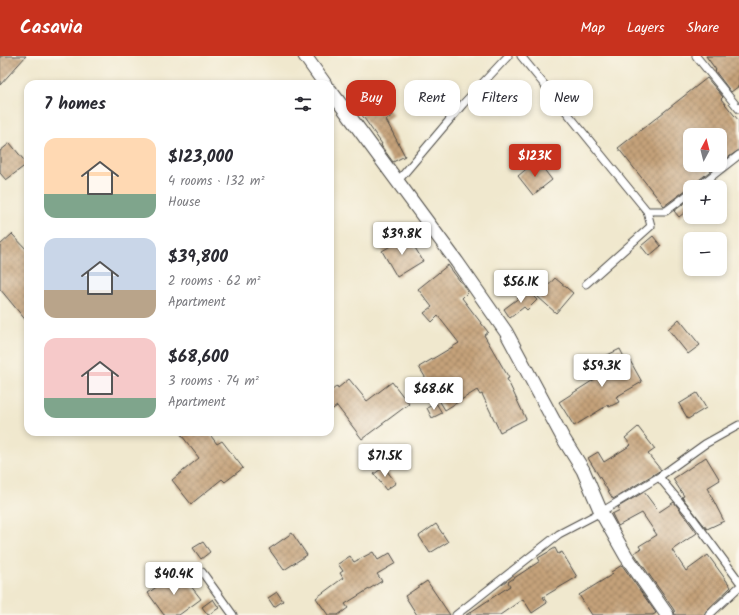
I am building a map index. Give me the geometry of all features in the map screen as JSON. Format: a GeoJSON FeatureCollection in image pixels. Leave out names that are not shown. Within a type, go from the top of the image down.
{"type":"FeatureCollection","features":[{"type":"Feature","properties":{"kind":"street"},"geometry":{"type":"LineString","coordinates":[[305,56],[322,80]]}},
{"type":"Feature","properties":{"kind":"street"},"geometry":{"type":"LineString","coordinates":[[334,95],[457,262],[506,332],[562,438],[583,470],[601,512],[626,556],[667,615]]}},
{"type":"Feature","properties":{"kind":"lane"},"geometry":{"type":"LineString","coordinates":[[397,182],[463,104],[508,56]]}},
{"type":"Feature","properties":{"kind":"lane"},"geometry":{"type":"LineString","coordinates":[[521,56],[647,211],[651,226],[586,284]]}},
{"type":"Feature","properties":{"kind":"lane"},"geometry":{"type":"LineString","coordinates":[[696,56],[739,109]]}},
{"type":"Feature","properties":{"kind":"lane"},"geometry":{"type":"LineString","coordinates":[[707,180],[739,155]]}},
{"type":"Feature","properties":{"kind":"lane"},"geometry":{"type":"LineString","coordinates":[[647,211],[666,212],[683,199]]}},
{"type":"Feature","properties":{"kind":"lane"},"geometry":{"type":"LineString","coordinates":[[456,615],[559,534],[601,512],[659,477],[705,444],[739,424]]}},
{"type":"Feature","properties":{"kind":"lane"},"geometry":{"type":"LineString","coordinates":[[659,477],[689,513],[739,581]]}},
{"type":"Feature","properties":{"kind":"lane"},"geometry":{"type":"LineString","coordinates":[[202,572],[233,615]]}},
{"type":"Feature","properties":{"kind":"lane"},"geometry":{"type":"LineString","coordinates":[[709,615],[739,587]]}},
{"type":"Feature","properties":{"kind":"building"},"geometry":{"type":"Polygon","coordinates":[[[0,56],[26,56],[0,85],[0,56]]]}},
{"type":"Feature","properties":{"kind":"building"},"geometry":{"type":"Polygon","coordinates":[[[706,56],[739,56],[739,86],[731,92],[706,56]]]}},
{"type":"Feature","properties":{"kind":"building"},"geometry":{"type":"Polygon","coordinates":[[[707,78],[723,97],[721,99],[739,121],[739,150],[727,158],[727,128],[683,128],[683,172],[709,172],[699,180],[683,180],[683,192],[664,206],[618,148],[707,78]]]}},
{"type":"Feature","properties":{"kind":"building"},"geometry":{"type":"Polygon","coordinates":[[[363,116],[392,116],[386,120],[405,156],[393,162],[382,147],[382,144],[363,116]]]}},
{"type":"Feature","properties":{"kind":"building"},"geometry":{"type":"Polygon","coordinates":[[[10,143],[24,160],[24,166],[6,180],[0,173],[0,151],[10,143]]]}},
{"type":"Feature","properties":{"kind":"building"},"geometry":{"type":"Polygon","coordinates":[[[537,160],[552,180],[533,195],[518,176],[537,160]]]}},
{"type":"Feature","properties":{"kind":"building"},"geometry":{"type":"Polygon","coordinates":[[[683,204],[683,214],[679,217],[674,211],[683,204]]]}},
{"type":"Feature","properties":{"kind":"building"},"geometry":{"type":"Polygon","coordinates":[[[12,234],[24,247],[24,318],[0,289],[0,245],[12,234]]]}},
{"type":"Feature","properties":{"kind":"building"},"geometry":{"type":"Polygon","coordinates":[[[408,236],[423,261],[397,277],[382,251],[408,236]]]}},
{"type":"Feature","properties":{"kind":"building"},"geometry":{"type":"Polygon","coordinates":[[[653,236],[661,246],[649,256],[641,246],[653,236]]]}},
{"type":"Feature","properties":{"kind":"building"},"geometry":{"type":"Polygon","coordinates":[[[448,265],[468,292],[462,298],[488,332],[484,335],[509,378],[507,379],[526,419],[500,432],[482,394],[480,395],[477,390],[445,410],[419,367],[459,343],[438,316],[432,322],[424,313],[432,307],[418,289],[448,265]]]}},
{"type":"Feature","properties":{"kind":"building"},"geometry":{"type":"Polygon","coordinates":[[[555,278],[573,293],[556,313],[538,297],[555,278]]]}},
{"type":"Feature","properties":{"kind":"building"},"geometry":{"type":"Polygon","coordinates":[[[527,290],[537,300],[527,310],[524,307],[510,318],[504,309],[527,290]]]}},
{"type":"Feature","properties":{"kind":"building"},"geometry":{"type":"Polygon","coordinates":[[[679,319],[700,345],[688,354],[668,329],[679,319]]]}},
{"type":"Feature","properties":{"kind":"building"},"geometry":{"type":"Polygon","coordinates":[[[620,349],[625,359],[628,357],[642,382],[616,397],[619,402],[609,407],[608,405],[574,426],[559,402],[595,379],[594,376],[604,371],[599,359],[620,349]]]}},
{"type":"Feature","properties":{"kind":"building"},"geometry":{"type":"Polygon","coordinates":[[[349,379],[367,401],[392,382],[409,404],[362,439],[337,406],[334,408],[334,389],[337,386],[338,388],[349,379]]]}},
{"type":"Feature","properties":{"kind":"building"},"geometry":{"type":"Polygon","coordinates":[[[697,393],[706,408],[688,419],[679,404],[697,393]]]}},
{"type":"Feature","properties":{"kind":"building"},"geometry":{"type":"Polygon","coordinates":[[[436,403],[442,413],[432,418],[427,408],[436,403]]]}},
{"type":"Feature","properties":{"kind":"building"},"geometry":{"type":"Polygon","coordinates":[[[638,427],[655,449],[648,454],[661,470],[613,499],[588,458],[598,452],[604,462],[631,445],[625,438],[638,427]]]}},
{"type":"Feature","properties":{"kind":"building"},"geometry":{"type":"Polygon","coordinates":[[[182,436],[211,436],[217,444],[222,441],[243,468],[225,482],[222,479],[191,504],[172,480],[199,458],[182,436]]]}},
{"type":"Feature","properties":{"kind":"building"},"geometry":{"type":"Polygon","coordinates":[[[706,457],[720,480],[707,488],[724,521],[707,529],[682,497],[684,496],[673,479],[706,457]]]}},
{"type":"Feature","properties":{"kind":"building"},"geometry":{"type":"Polygon","coordinates":[[[384,467],[396,483],[386,490],[374,474],[384,467]]]}},
{"type":"Feature","properties":{"kind":"building"},"geometry":{"type":"Polygon","coordinates":[[[644,492],[659,512],[674,502],[697,533],[672,550],[686,571],[708,555],[731,587],[706,611],[704,615],[675,615],[674,610],[634,553],[641,549],[639,546],[657,535],[642,513],[618,526],[612,514],[620,510],[618,507],[644,492]]]}},
{"type":"Feature","properties":{"kind":"building"},"geometry":{"type":"Polygon","coordinates":[[[436,524],[448,542],[430,553],[419,536],[436,524]]]}},
{"type":"Feature","properties":{"kind":"building"},"geometry":{"type":"Polygon","coordinates":[[[292,533],[307,555],[284,570],[269,549],[292,533]]]}},
{"type":"Feature","properties":{"kind":"building"},"geometry":{"type":"Polygon","coordinates":[[[203,542],[210,552],[201,559],[193,548],[203,542]]]}},
{"type":"Feature","properties":{"kind":"building"},"geometry":{"type":"Polygon","coordinates":[[[555,548],[558,554],[562,552],[577,577],[543,597],[547,603],[532,613],[523,599],[500,615],[466,615],[510,586],[508,582],[540,561],[538,558],[555,548]]]}},
{"type":"Feature","properties":{"kind":"building"},"geometry":{"type":"Polygon","coordinates":[[[373,552],[378,560],[390,553],[396,563],[377,574],[382,581],[345,604],[348,608],[338,615],[328,615],[316,598],[343,578],[340,573],[343,571],[338,564],[350,556],[354,562],[373,552]]]}},
{"type":"Feature","properties":{"kind":"building"},"geometry":{"type":"Polygon","coordinates":[[[622,565],[656,613],[653,615],[592,615],[579,595],[613,574],[611,572],[622,565]]]}},
{"type":"Feature","properties":{"kind":"building"},"geometry":{"type":"Polygon","coordinates":[[[179,571],[201,599],[179,615],[164,615],[148,593],[179,571]]]}},
{"type":"Feature","properties":{"kind":"building"},"geometry":{"type":"Polygon","coordinates":[[[427,581],[450,615],[417,615],[405,596],[427,581]]]}},
{"type":"Feature","properties":{"kind":"building"},"geometry":{"type":"Polygon","coordinates":[[[277,592],[283,601],[274,607],[268,598],[277,592]]]}},
{"type":"Feature","properties":{"kind":"building"},"geometry":{"type":"Polygon","coordinates":[[[213,599],[219,608],[208,615],[202,607],[213,599]]]}}]}
